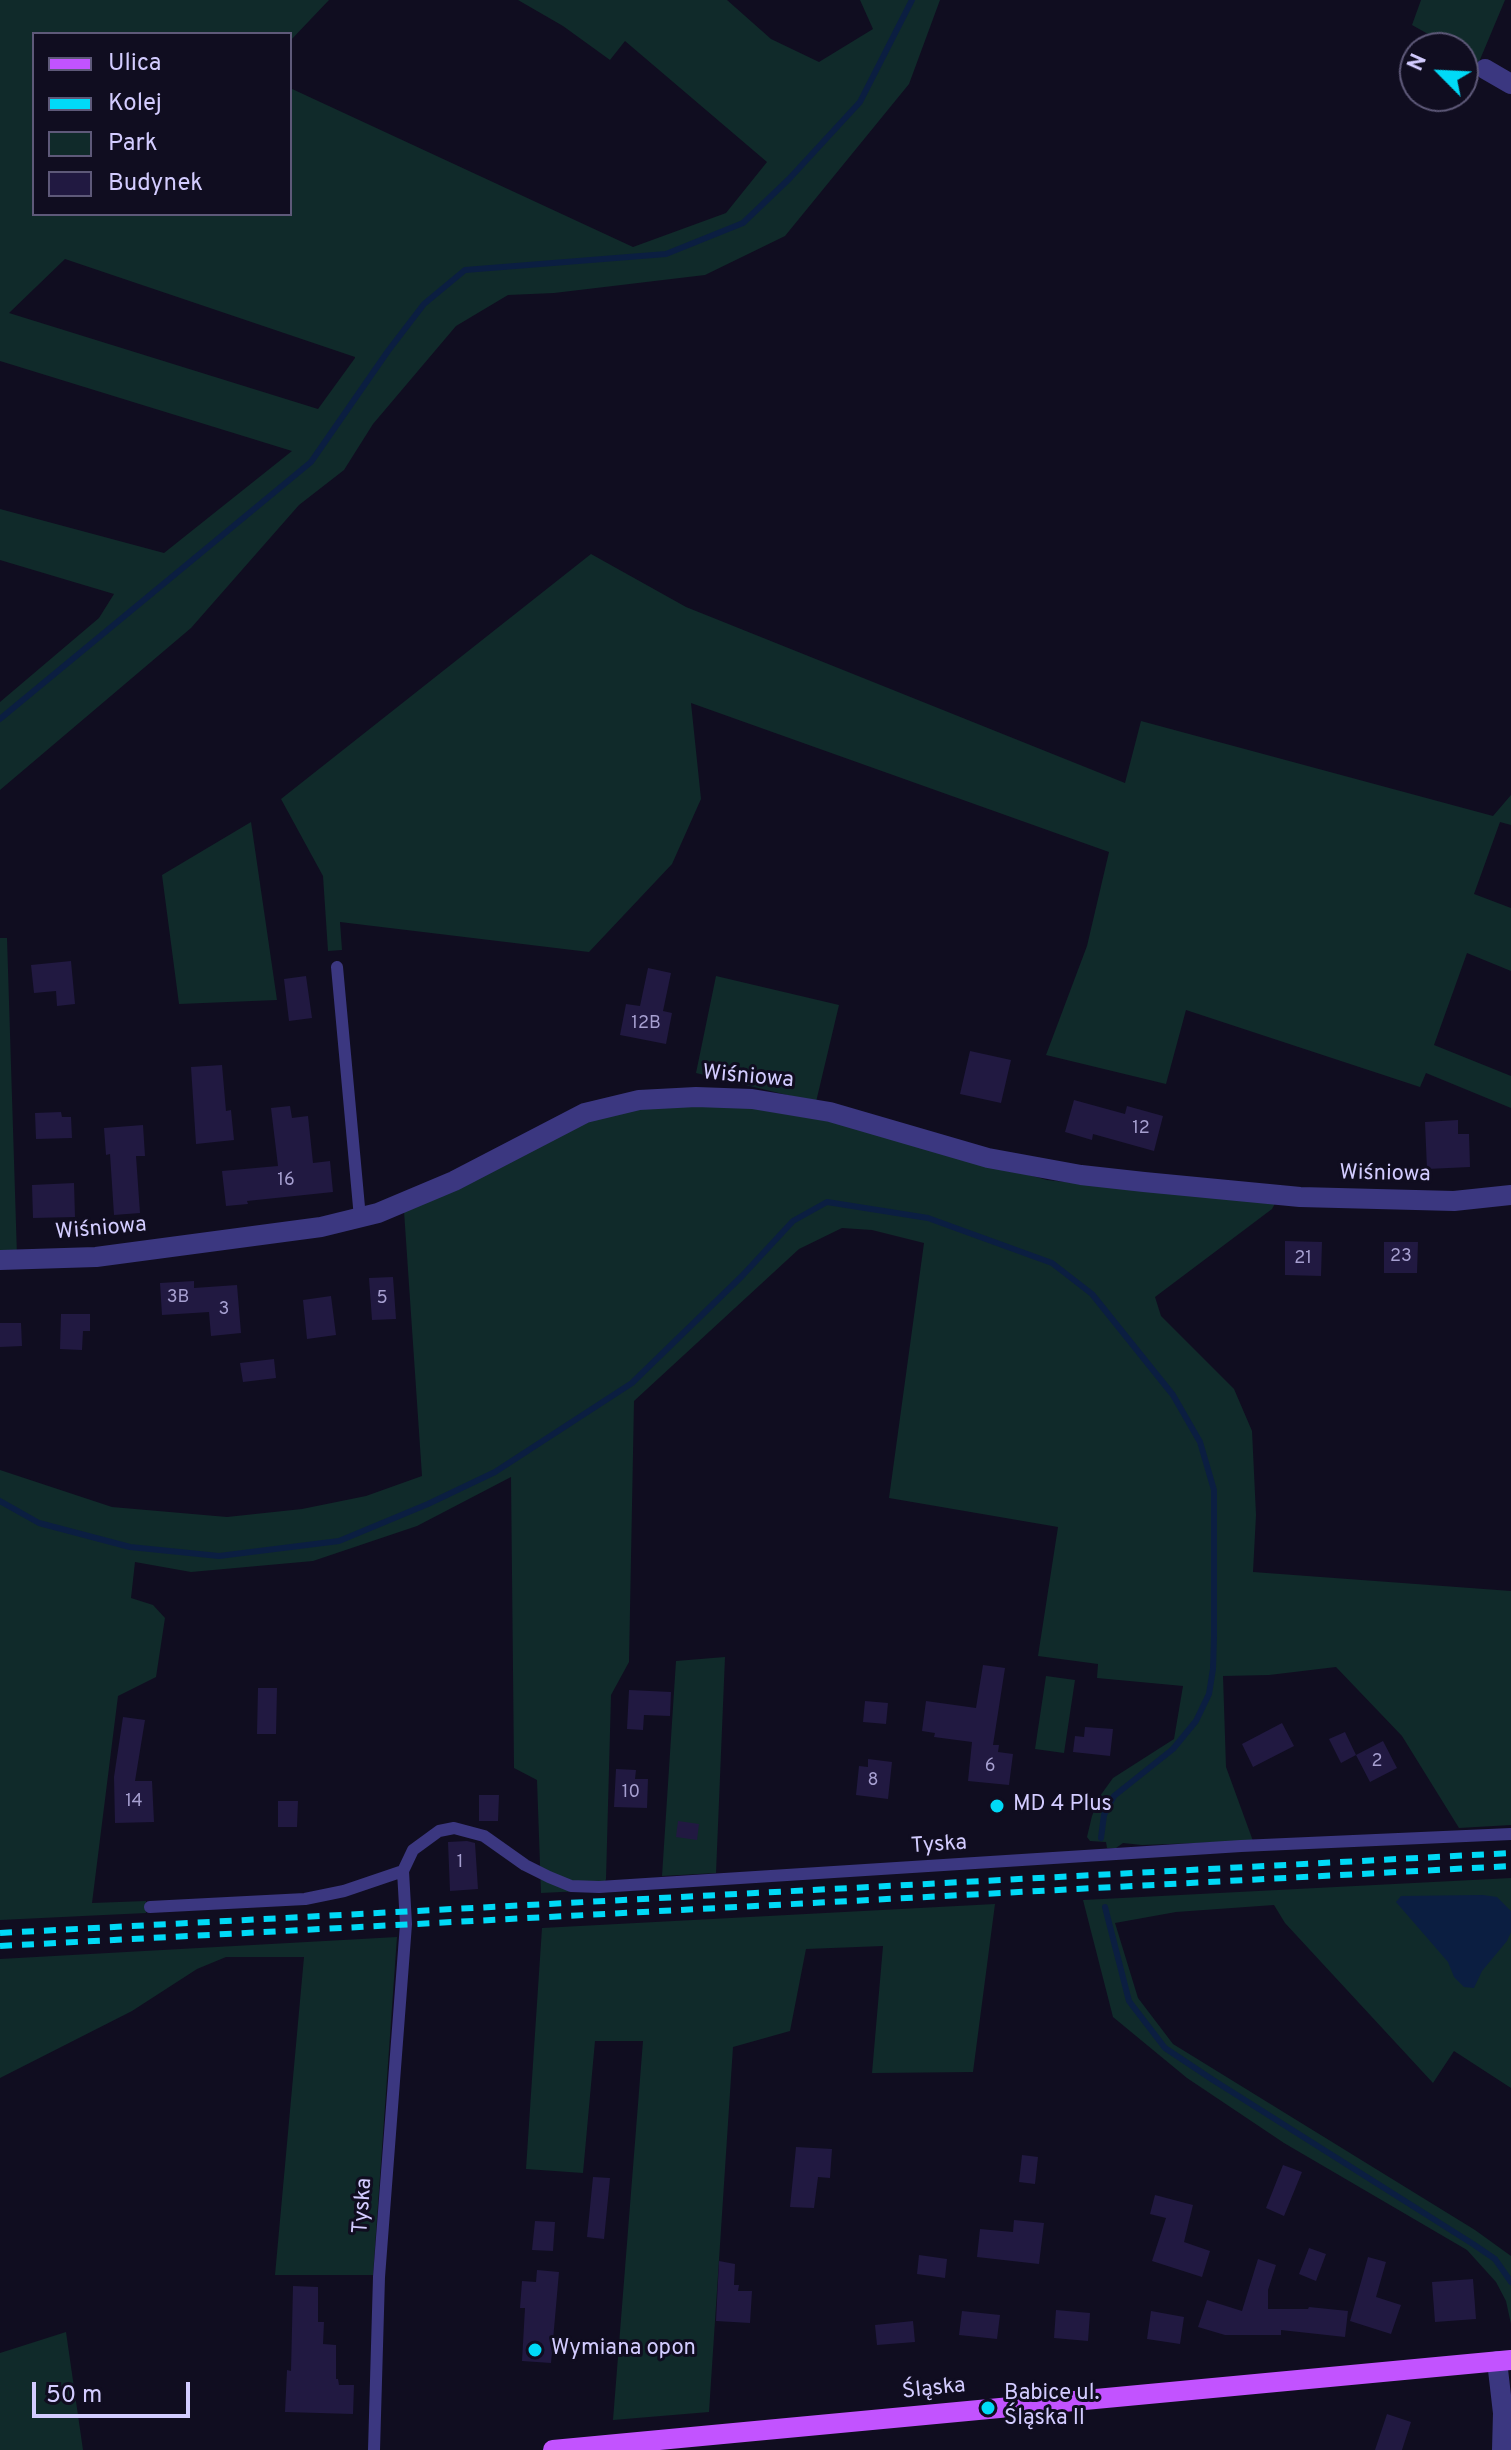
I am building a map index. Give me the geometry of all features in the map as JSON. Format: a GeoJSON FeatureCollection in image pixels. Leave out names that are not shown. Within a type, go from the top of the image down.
{"type":"FeatureCollection","features":[{"type":"Feature","properties":{"kind":"main road","name":"Śląska"},"geometry":{"type":"LineString","coordinates":[[553,2450],[1504,2361]]}},
{"type":"Feature","properties":{"kind":"street"},"geometry":{"type":"LineString","coordinates":[[1485,69],[1511,84]]}},
{"type":"Feature","properties":{"kind":"street","name":"Wiśniowa"},"geometry":{"type":"LineString","coordinates":[[0,1260],[96,1257],[321,1227],[360,1218],[454,1181],[585,1113],[639,1100],[696,1097],[752,1099],[830,1112],[988,1158],[1081,1175],[1300,1197],[1454,1201],[1511,1195]]}},
{"type":"Feature","properties":{"kind":"street"},"geometry":{"type":"LineString","coordinates":[[1502,2450],[1504,2361]]}},
{"type":"Feature","properties":{"kind":"lane"},"geometry":{"type":"LineString","coordinates":[[337,967],[360,1218]]}},
{"type":"Feature","properties":{"kind":"lane","name":"Tyska"},"geometry":{"type":"LineString","coordinates":[[374,2450],[379,2277],[406,1924],[403,1871],[413,1850],[439,1831],[454,1828],[484,1836],[525,1865],[549,1877],[571,1886],[599,1887],[1241,1846],[1511,1834]]}},
{"type":"Feature","properties":{"kind":"lane"},"geometry":{"type":"LineString","coordinates":[[150,1907],[305,1899],[344,1891],[403,1871]]}},
{"type":"Feature","properties":{"kind":"green space"},"geometry":{"type":"Polygon","coordinates":[[[0,0],[329,0],[292,39],[292,32],[32,32],[32,216],[292,216],[292,89],[633,247],[726,213],[767,162],[625,41],[610,60],[563,26],[518,0],[727,0],[771,39],[819,62],[873,29],[860,0],[940,0],[909,84],[785,236],[705,275],[554,293],[508,295],[456,326],[373,424],[344,470],[299,505],[191,628],[0,790],[0,702],[99,618],[114,594],[0,560],[0,509],[164,553],[292,451],[0,361],[0,0]],[[65,259],[9,313],[318,409],[355,357],[65,259]]]}},
{"type":"Feature","properties":{"kind":"green space"},"geometry":{"type":"Polygon","coordinates":[[[1421,0],[1505,0],[1479,62],[1479,32],[1424,32],[1412,25],[1421,0]]]}},
{"type":"Feature","properties":{"kind":"green space"},"geometry":{"type":"Polygon","coordinates":[[[591,554],[686,607],[1125,783],[1141,721],[1493,816],[1511,795],[1511,825],[1500,822],[1474,894],[1511,908],[1511,971],[1467,953],[1434,1045],[1511,1076],[1511,1108],[1426,1073],[1420,1087],[1186,1010],[1166,1084],[1046,1055],[1087,946],[1109,852],[691,703],[701,799],[672,864],[589,952],[340,922],[342,950],[328,951],[323,876],[281,799],[591,554]]]}},
{"type":"Feature","properties":{"kind":"green space"},"geometry":{"type":"Polygon","coordinates":[[[251,822],[277,1000],[179,1004],[162,875],[251,822]]]}},
{"type":"Feature","properties":{"kind":"green space"},"geometry":{"type":"Polygon","coordinates":[[[0,938],[7,938],[17,1256],[0,1256],[0,938]]]}},
{"type":"Feature","properties":{"kind":"green space"},"geometry":{"type":"Polygon","coordinates":[[[716,976],[839,1005],[816,1102],[696,1073],[716,976]]]}},
{"type":"Feature","properties":{"kind":"green space"},"geometry":{"type":"Polygon","coordinates":[[[689,1101],[792,1109],[1047,1180],[1165,1193],[1277,1200],[1272,1209],[1155,1297],[1161,1316],[1234,1389],[1252,1431],[1256,1515],[1253,1572],[1511,1591],[1511,1825],[1459,1828],[1402,1736],[1336,1667],[1269,1675],[1223,1676],[1226,1767],[1253,1841],[1123,1843],[1116,1848],[1107,1848],[1106,1842],[1090,1841],[1087,1837],[1092,1816],[1100,1796],[1113,1778],[1174,1739],[1183,1686],[1097,1678],[1098,1664],[1038,1656],[1058,1527],[889,1498],[924,1243],[872,1230],[842,1228],[799,1249],[634,1401],[629,1662],[611,1695],[606,1879],[602,1890],[541,1893],[537,1780],[514,1768],[511,1477],[417,1526],[313,1561],[191,1572],[135,1562],[131,1598],[153,1605],[165,1618],[156,1677],[118,1696],[92,1903],[146,1901],[146,1913],[0,1920],[0,1470],[112,1507],[227,1517],[302,1509],[366,1496],[422,1476],[404,1211],[597,1116],[689,1101]]]}},
{"type":"Feature","properties":{"kind":"green space"},"geometry":{"type":"Polygon","coordinates":[[[725,1657],[716,1873],[662,1876],[676,1661],[725,1657]]]}},
{"type":"Feature","properties":{"kind":"green space"},"geometry":{"type":"Polygon","coordinates":[[[1046,1676],[1075,1680],[1064,1753],[1035,1749],[1046,1676]]]}},
{"type":"Feature","properties":{"kind":"green space"},"geometry":{"type":"Polygon","coordinates":[[[1511,1878],[1511,2088],[1454,2051],[1433,2083],[1285,1923],[1274,1905],[1176,1912],[1115,1923],[1138,1998],[1173,2044],[1475,2230],[1511,2256],[1511,2324],[1506,2301],[1496,2282],[1467,2250],[1284,2143],[1187,2078],[1113,2017],[1083,1900],[1511,1878]]]}},
{"type":"Feature","properties":{"kind":"green space"},"geometry":{"type":"Polygon","coordinates":[[[995,1904],[973,2072],[872,2073],[883,1946],[806,1949],[790,2031],[733,2047],[709,2412],[613,2420],[643,2041],[595,2041],[583,2173],[526,2169],[542,1928],[995,1904]]]}},
{"type":"Feature","properties":{"kind":"green space"},"geometry":{"type":"Polygon","coordinates":[[[397,1937],[373,2275],[275,2275],[304,1957],[226,1957],[197,1969],[132,2011],[0,2078],[0,1959],[397,1937]]]}},
{"type":"Feature","properties":{"kind":"green space"},"geometry":{"type":"Polygon","coordinates":[[[66,2332],[83,2450],[0,2450],[0,2353],[66,2332]]]}},
{"type":"Feature","properties":{"kind":"water"},"geometry":{"type":"Polygon","coordinates":[[[1401,1896],[1497,1897],[1511,1911],[1511,1932],[1482,1971],[1474,1988],[1464,1987],[1454,1977],[1448,1962],[1396,1902],[1401,1896]]]}},
{"type":"Feature","properties":{"kind":"building"},"geometry":{"type":"Polygon","coordinates":[[[71,961],[75,1004],[57,1006],[56,991],[34,993],[31,965],[71,961]]]}},
{"type":"Feature","properties":{"kind":"building"},"geometry":{"type":"Polygon","coordinates":[[[648,968],[671,973],[663,1011],[672,1013],[666,1044],[620,1035],[626,1004],[640,1006],[648,968]]]}},
{"type":"Feature","properties":{"kind":"building"},"geometry":{"type":"Polygon","coordinates":[[[306,976],[312,1018],[289,1021],[284,979],[306,976]]]}},
{"type":"Feature","properties":{"kind":"building"},"geometry":{"type":"Polygon","coordinates":[[[970,1051],[1011,1060],[1001,1103],[960,1094],[970,1051]]]}},
{"type":"Feature","properties":{"kind":"building"},"geometry":{"type":"Polygon","coordinates":[[[222,1065],[226,1111],[231,1110],[234,1140],[196,1144],[191,1067],[222,1065]]]}},
{"type":"Feature","properties":{"kind":"building"},"geometry":{"type":"Polygon","coordinates":[[[1074,1100],[1125,1114],[1127,1106],[1163,1116],[1154,1151],[1093,1134],[1092,1140],[1065,1132],[1074,1100]]]}},
{"type":"Feature","properties":{"kind":"building"},"geometry":{"type":"Polygon","coordinates":[[[290,1106],[292,1118],[308,1116],[313,1163],[330,1161],[333,1192],[226,1206],[222,1171],[278,1166],[271,1108],[290,1106]]]}},
{"type":"Feature","properties":{"kind":"building"},"geometry":{"type":"Polygon","coordinates":[[[61,1112],[62,1117],[71,1117],[72,1138],[36,1139],[35,1113],[61,1112]]]}},
{"type":"Feature","properties":{"kind":"building"},"geometry":{"type":"Polygon","coordinates":[[[1458,1120],[1458,1134],[1469,1134],[1470,1167],[1427,1169],[1425,1122],[1458,1120]]]}},
{"type":"Feature","properties":{"kind":"building"},"geometry":{"type":"Polygon","coordinates":[[[143,1125],[145,1156],[136,1156],[140,1213],[114,1215],[110,1154],[106,1155],[104,1128],[143,1125]]]}},
{"type":"Feature","properties":{"kind":"building"},"geometry":{"type":"Polygon","coordinates":[[[74,1183],[75,1217],[33,1218],[32,1185],[74,1183]]]}},
{"type":"Feature","properties":{"kind":"building"},"geometry":{"type":"Polygon","coordinates":[[[1285,1241],[1322,1242],[1321,1276],[1285,1275],[1285,1241]]]}},
{"type":"Feature","properties":{"kind":"building"},"geometry":{"type":"Polygon","coordinates":[[[1384,1242],[1418,1242],[1417,1273],[1384,1273],[1384,1242]]]}},
{"type":"Feature","properties":{"kind":"building"},"geometry":{"type":"Polygon","coordinates":[[[393,1277],[396,1319],[372,1320],[369,1278],[393,1277]]]}},
{"type":"Feature","properties":{"kind":"building"},"geometry":{"type":"Polygon","coordinates":[[[194,1281],[194,1288],[237,1285],[241,1333],[211,1336],[209,1312],[162,1315],[160,1283],[194,1281]]]}},
{"type":"Feature","properties":{"kind":"building"},"geometry":{"type":"Polygon","coordinates":[[[331,1296],[336,1335],[307,1339],[303,1300],[331,1296]]]}},
{"type":"Feature","properties":{"kind":"building"},"geometry":{"type":"Polygon","coordinates":[[[61,1314],[90,1314],[90,1331],[83,1331],[82,1350],[60,1349],[61,1314]]]}},
{"type":"Feature","properties":{"kind":"building"},"geometry":{"type":"Polygon","coordinates":[[[0,1323],[21,1323],[22,1346],[0,1347],[0,1323]]]}},
{"type":"Feature","properties":{"kind":"building"},"geometry":{"type":"Polygon","coordinates":[[[274,1359],[276,1378],[243,1382],[240,1363],[274,1359]]]}},
{"type":"Feature","properties":{"kind":"building"},"geometry":{"type":"Polygon","coordinates":[[[983,1665],[1005,1668],[993,1745],[999,1745],[998,1752],[1013,1754],[1009,1785],[968,1781],[972,1742],[934,1737],[935,1733],[922,1731],[926,1701],[976,1708],[983,1665]]]}},
{"type":"Feature","properties":{"kind":"building"},"geometry":{"type":"Polygon","coordinates":[[[258,1688],[277,1688],[276,1734],[257,1734],[258,1688]]]}},
{"type":"Feature","properties":{"kind":"building"},"geometry":{"type":"Polygon","coordinates":[[[629,1690],[671,1692],[670,1716],[644,1715],[643,1730],[627,1729],[629,1690]]]}},
{"type":"Feature","properties":{"kind":"building"},"geometry":{"type":"Polygon","coordinates":[[[865,1701],[888,1703],[886,1724],[863,1722],[865,1701]]]}},
{"type":"Feature","properties":{"kind":"building"},"geometry":{"type":"Polygon","coordinates":[[[123,1717],[145,1720],[135,1781],[152,1781],[154,1822],[115,1823],[114,1777],[123,1717]]]}},
{"type":"Feature","properties":{"kind":"building"},"geometry":{"type":"Polygon","coordinates":[[[1282,1723],[1294,1746],[1253,1767],[1242,1744],[1282,1723]]]}},
{"type":"Feature","properties":{"kind":"building"},"geometry":{"type":"Polygon","coordinates":[[[1085,1727],[1113,1729],[1110,1756],[1073,1752],[1075,1736],[1084,1737],[1085,1727]]]}},
{"type":"Feature","properties":{"kind":"building"},"geometry":{"type":"Polygon","coordinates":[[[1345,1732],[1356,1755],[1341,1763],[1329,1739],[1345,1732]]]}},
{"type":"Feature","properties":{"kind":"building"},"geometry":{"type":"Polygon","coordinates":[[[1383,1741],[1397,1768],[1370,1782],[1356,1755],[1383,1741]]]}},
{"type":"Feature","properties":{"kind":"building"},"geometry":{"type":"Polygon","coordinates":[[[868,1759],[892,1762],[888,1799],[856,1795],[859,1766],[868,1767],[868,1759]]]}},
{"type":"Feature","properties":{"kind":"building"},"geometry":{"type":"Polygon","coordinates":[[[616,1769],[636,1770],[635,1779],[648,1779],[647,1808],[614,1807],[616,1769]]]}},
{"type":"Feature","properties":{"kind":"building"},"geometry":{"type":"Polygon","coordinates":[[[479,1795],[499,1795],[498,1821],[479,1821],[479,1795]]]}},
{"type":"Feature","properties":{"kind":"building"},"geometry":{"type":"Polygon","coordinates":[[[278,1801],[298,1801],[297,1827],[278,1827],[278,1801]]]}},
{"type":"Feature","properties":{"kind":"building"},"geometry":{"type":"Polygon","coordinates":[[[678,1821],[699,1824],[697,1840],[676,1837],[678,1821]]]}},
{"type":"Feature","properties":{"kind":"building"},"geometry":{"type":"Polygon","coordinates":[[[448,1842],[475,1843],[478,1889],[450,1891],[448,1842]]]}},
{"type":"Feature","properties":{"kind":"building"},"geometry":{"type":"Polygon","coordinates":[[[796,2147],[832,2149],[830,2178],[818,2177],[814,2208],[790,2207],[796,2147]]]}},
{"type":"Feature","properties":{"kind":"building"},"geometry":{"type":"Polygon","coordinates":[[[1022,2155],[1038,2157],[1035,2184],[1019,2182],[1022,2155]]]}},
{"type":"Feature","properties":{"kind":"building"},"geometry":{"type":"Polygon","coordinates":[[[1283,2165],[1302,2172],[1284,2216],[1266,2208],[1283,2165]]]}},
{"type":"Feature","properties":{"kind":"building"},"geometry":{"type":"Polygon","coordinates":[[[593,2177],[610,2178],[604,2239],[587,2237],[593,2177]]]}},
{"type":"Feature","properties":{"kind":"building"},"geometry":{"type":"Polygon","coordinates":[[[1155,2195],[1193,2205],[1184,2242],[1210,2251],[1202,2277],[1152,2261],[1166,2218],[1150,2214],[1155,2195]]]}},
{"type":"Feature","properties":{"kind":"building"},"geometry":{"type":"Polygon","coordinates":[[[1014,2220],[1044,2223],[1039,2264],[977,2257],[980,2229],[1013,2232],[1014,2220]]]}},
{"type":"Feature","properties":{"kind":"building"},"geometry":{"type":"Polygon","coordinates":[[[535,2221],[555,2222],[553,2251],[532,2250],[535,2221]]]}},
{"type":"Feature","properties":{"kind":"building"},"geometry":{"type":"Polygon","coordinates":[[[1309,2248],[1326,2254],[1316,2281],[1299,2274],[1309,2248]]]}},
{"type":"Feature","properties":{"kind":"building"},"geometry":{"type":"Polygon","coordinates":[[[919,2255],[947,2259],[945,2278],[917,2274],[919,2255]]]}},
{"type":"Feature","properties":{"kind":"building"},"geometry":{"type":"Polygon","coordinates":[[[1368,2257],[1386,2262],[1376,2297],[1401,2305],[1391,2334],[1350,2321],[1368,2257]]]}},
{"type":"Feature","properties":{"kind":"building"},"geometry":{"type":"Polygon","coordinates":[[[1258,2259],[1276,2265],[1268,2290],[1268,2309],[1309,2307],[1348,2311],[1345,2337],[1281,2330],[1281,2335],[1225,2335],[1198,2327],[1207,2300],[1242,2311],[1258,2259]]]}},
{"type":"Feature","properties":{"kind":"building"},"geometry":{"type":"Polygon","coordinates":[[[719,2261],[735,2264],[734,2285],[739,2285],[738,2291],[752,2291],[750,2323],[716,2321],[719,2261]]]}},
{"type":"Feature","properties":{"kind":"building"},"geometry":{"type":"Polygon","coordinates":[[[537,2270],[559,2272],[551,2363],[522,2361],[525,2308],[520,2308],[522,2281],[536,2282],[537,2270]]]}},
{"type":"Feature","properties":{"kind":"building"},"geometry":{"type":"Polygon","coordinates":[[[1473,2279],[1476,2319],[1435,2322],[1432,2282],[1473,2279]]]}},
{"type":"Feature","properties":{"kind":"building"},"geometry":{"type":"Polygon","coordinates":[[[293,2286],[318,2287],[318,2322],[324,2322],[323,2344],[336,2345],[336,2379],[339,2385],[354,2385],[353,2414],[285,2412],[287,2370],[291,2371],[293,2286]]]}},
{"type":"Feature","properties":{"kind":"building"},"geometry":{"type":"Polygon","coordinates":[[[1056,2310],[1090,2313],[1088,2341],[1054,2338],[1056,2310]]]}},
{"type":"Feature","properties":{"kind":"building"},"geometry":{"type":"Polygon","coordinates":[[[962,2311],[1000,2315],[997,2339],[959,2335],[962,2311]]]}},
{"type":"Feature","properties":{"kind":"building"},"geometry":{"type":"Polygon","coordinates":[[[1151,2311],[1184,2317],[1180,2344],[1147,2339],[1151,2311]]]}},
{"type":"Feature","properties":{"kind":"building"},"geometry":{"type":"Polygon","coordinates":[[[913,2321],[915,2342],[877,2345],[875,2325],[913,2321]]]}},
{"type":"Feature","properties":{"kind":"building"},"geometry":{"type":"Polygon","coordinates":[[[1387,2414],[1411,2422],[1402,2450],[1375,2450],[1387,2414]]]}},
{"type":"Feature","properties":{"kind":"waterway"},"geometry":{"type":"LineString","coordinates":[[0,719],[311,462],[424,304],[465,270],[666,254],[743,223],[789,179],[860,102],[912,0]]}},
{"type":"Feature","properties":{"kind":"waterway"},"geometry":{"type":"LineString","coordinates":[[0,1501],[39,1523],[130,1547],[219,1556],[339,1541],[495,1472],[632,1383],[742,1276],[793,1221],[827,1202],[928,1218],[1052,1263],[1092,1294],[1173,1395],[1200,1442],[1214,1490],[1214,1637],[1209,1694],[1196,1721],[1173,1749],[1114,1796],[1104,1815],[1101,1838]]}},
{"type":"Feature","properties":{"kind":"waterway"},"geometry":{"type":"LineString","coordinates":[[1105,1907],[1129,2001],[1165,2048],[1473,2244],[1495,2259],[1511,2282]]}},
{"type":"Feature","properties":{"kind":"railway"},"geometry":{"type":"LineString","coordinates":[[0,1933],[1511,1853]]}},
{"type":"Feature","properties":{"kind":"railway"},"geometry":{"type":"LineString","coordinates":[[0,1946],[1511,1866]]}},
{"type":"Feature","properties":{"kind":"place","name":"MD 4 Plus"},"geometry":{"type":"Point","coordinates":[997,1806]}},
{"type":"Feature","properties":{"kind":"place","name":"Wymiana opon"},"geometry":{"type":"Point","coordinates":[535,2350]}},
{"type":"Feature","properties":{"kind":"place","name":"Babice ul. Śląska II"},"geometry":{"type":"Point","coordinates":[988,2408]}}]}
